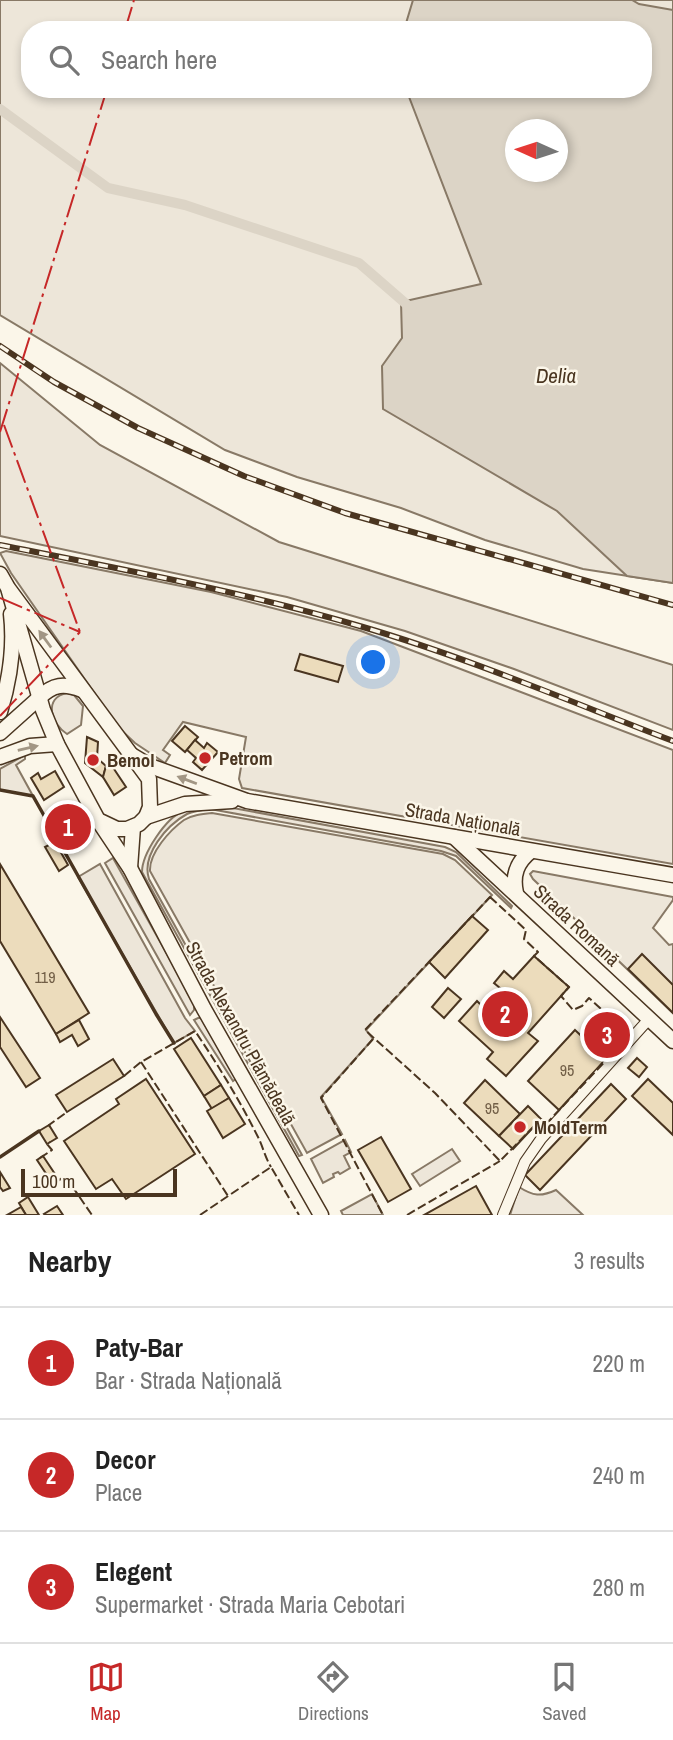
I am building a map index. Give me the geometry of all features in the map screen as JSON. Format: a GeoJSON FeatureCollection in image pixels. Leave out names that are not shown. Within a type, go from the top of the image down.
{"type":"FeatureCollection","features":[{"type":"Feature","properties":{"kind":"main road","name":"Strada Națională"},"geometry":{"type":"LineString","coordinates":[[0,574],[149,779],[151,795],[146,817]]}},
{"type":"Feature","properties":{"kind":"main road","name":"Strada Națională"},"geometry":{"type":"LineString","coordinates":[[8,588],[39,698],[57,744],[98,820]]}},
{"type":"Feature","properties":{"kind":"main road"},"geometry":{"type":"LineString","coordinates":[[0,712],[8,687],[13,649],[8,588]]}},
{"type":"Feature","properties":{"kind":"main road"},"geometry":{"type":"LineString","coordinates":[[0,733],[48,690],[60,685],[82,690]]}},
{"type":"Feature","properties":{"kind":"main road"},"geometry":{"type":"LineString","coordinates":[[0,757],[30,746],[57,744]]}},
{"type":"Feature","properties":{"kind":"main road","name":"Strada Națională"},"geometry":{"type":"LineString","coordinates":[[129,754],[150,766],[247,802]]}},
{"type":"Feature","properties":{"kind":"main road","name":"Strada Națională"},"geometry":{"type":"LineString","coordinates":[[133,827],[146,817],[186,804],[247,802],[673,875]]}},
{"type":"Feature","properties":{"kind":"main road"},"geometry":{"type":"LineString","coordinates":[[98,820],[117,830],[133,827],[130,868]]}},
{"type":"Feature","properties":{"kind":"main road","name":"Strada Alexandru Plămădeală"},"geometry":{"type":"LineString","coordinates":[[98,820],[130,868],[204,1009],[321,1215]]}},
{"type":"Feature","properties":{"kind":"main road","name":"Strada Romană"},"geometry":{"type":"LineString","coordinates":[[454,837],[673,1041]]}},
{"type":"Feature","properties":{"kind":"main road"},"geometry":{"type":"LineString","coordinates":[[516,893],[514,883],[518,865],[531,850]]}},
{"type":"Feature","properties":{"kind":"street"},"geometry":{"type":"LineString","coordinates":[[503,1215],[520,1171],[541,1139],[649,1019]]}},
{"type":"Feature","properties":{"kind":"shaded area"},"geometry":{"type":"Polygon","coordinates":[[[0,0],[673,0],[673,583],[583,569],[485,540],[401,508],[297,477],[225,450],[0,315],[0,0]]]}},
{"type":"Feature","properties":{"kind":"shaded area"},"geometry":{"type":"Polygon","coordinates":[[[0,363],[100,445],[279,542],[673,665],[673,730],[514,669],[405,631],[287,597],[0,536],[0,363]]]}},
{"type":"Feature","properties":{"kind":"shaded area"},"geometry":{"type":"Polygon","coordinates":[[[6,551],[211,592],[361,631],[673,750],[673,864],[242,788],[239,779],[246,737],[183,722],[163,750],[170,755],[165,763],[135,743],[118,727],[11,573],[0,553],[6,551]]]}},
{"type":"Feature","properties":{"kind":"shaded area"},"geometry":{"type":"Polygon","coordinates":[[[67,693],[74,695],[83,706],[81,725],[67,734],[57,724],[52,706],[59,696],[67,693]]]}},
{"type":"Feature","properties":{"kind":"shaded area"},"geometry":{"type":"Polygon","coordinates":[[[25,755],[25,759],[16,765],[33,796],[0,790],[0,769],[25,755]]]}},
{"type":"Feature","properties":{"kind":"shaded area"},"geometry":{"type":"Polygon","coordinates":[[[222,806],[445,847],[456,852],[512,906],[511,908],[456,856],[441,851],[210,809],[187,814],[164,833],[149,860],[149,879],[302,1155],[299,1156],[142,872],[151,846],[163,828],[177,815],[188,810],[222,806]]]}},
{"type":"Feature","properties":{"kind":"shaded area"},"geometry":{"type":"Polygon","coordinates":[[[212,813],[443,854],[455,860],[492,895],[366,1030],[373,1039],[321,1097],[342,1134],[307,1153],[150,871],[153,857],[161,842],[178,824],[187,818],[212,813]]]}},
{"type":"Feature","properties":{"kind":"shaded area"},"geometry":{"type":"Polygon","coordinates":[[[113,858],[194,1002],[194,1010],[190,1015],[105,863],[113,858]]]}},
{"type":"Feature","properties":{"kind":"shaded area"},"geometry":{"type":"Polygon","coordinates":[[[100,864],[185,1018],[195,1031],[174,1043],[78,877],[100,864]]]}},
{"type":"Feature","properties":{"kind":"shaded area"},"geometry":{"type":"Polygon","coordinates":[[[533,871],[673,897],[653,928],[669,945],[673,944],[673,1013],[533,879],[530,874],[533,871]]]}},
{"type":"Feature","properties":{"kind":"shaded area"},"geometry":{"type":"Polygon","coordinates":[[[201,1018],[237,1078],[233,1081],[194,1020],[201,1018]]]}},
{"type":"Feature","properties":{"kind":"shaded area"},"geometry":{"type":"Polygon","coordinates":[[[345,1140],[351,1152],[344,1156],[350,1168],[340,1174],[333,1174],[334,1177],[323,1183],[311,1159],[345,1140]]]}},
{"type":"Feature","properties":{"kind":"shaded area"},"geometry":{"type":"Polygon","coordinates":[[[452,1149],[460,1161],[420,1186],[412,1174],[452,1149]]]}},
{"type":"Feature","properties":{"kind":"shaded area"},"geometry":{"type":"Polygon","coordinates":[[[519,1187],[537,1194],[556,1190],[583,1215],[510,1215],[519,1187]]]}},
{"type":"Feature","properties":{"kind":"shaded area"},"geometry":{"type":"Polygon","coordinates":[[[372,1194],[383,1215],[343,1215],[341,1211],[372,1194]]]}},
{"type":"Feature","properties":{"kind":"water","name":"Delia"},"geometry":{"type":"Polygon","coordinates":[[[413,0],[632,0],[639,4],[673,10],[673,583],[627,576],[557,511],[383,409],[382,366],[402,338],[401,302],[481,284],[409,98],[652,98],[652,21],[407,21],[413,0]]]}},
{"type":"Feature","properties":{"kind":"building"},"geometry":{"type":"Polygon","coordinates":[[[300,654],[343,666],[338,682],[295,670],[300,654]]]}},
{"type":"Feature","properties":{"kind":"building"},"geometry":{"type":"Polygon","coordinates":[[[185,726],[198,737],[185,752],[172,741],[185,726]]]}},
{"type":"Feature","properties":{"kind":"building"},"geometry":{"type":"Polygon","coordinates":[[[87,737],[98,742],[97,758],[106,766],[103,777],[85,763],[87,737]]]}},
{"type":"Feature","properties":{"kind":"building"},"geometry":{"type":"Polygon","coordinates":[[[195,740],[204,748],[207,743],[218,752],[202,770],[193,762],[196,758],[187,750],[195,740]]]}},
{"type":"Feature","properties":{"kind":"building"},"geometry":{"type":"Polygon","coordinates":[[[110,763],[126,787],[114,795],[103,777],[106,766],[110,763]]]}},
{"type":"Feature","properties":{"kind":"building"},"geometry":{"type":"Polygon","coordinates":[[[55,771],[64,787],[44,800],[31,778],[38,773],[41,779],[55,771]]]}},
{"type":"Feature","properties":{"kind":"building"},"geometry":{"type":"Polygon","coordinates":[[[72,802],[88,831],[79,835],[84,844],[68,853],[47,816],[72,802]]]}},
{"type":"Feature","properties":{"kind":"building"},"geometry":{"type":"Polygon","coordinates":[[[55,842],[68,865],[59,871],[45,847],[55,842]]]}},
{"type":"Feature","properties":{"kind":"building"},"geometry":{"type":"Polygon","coordinates":[[[0,864],[89,1013],[56,1034],[0,941],[0,864]]]}},
{"type":"Feature","properties":{"kind":"building"},"geometry":{"type":"Polygon","coordinates":[[[472,916],[488,930],[445,978],[429,962],[472,916]]]}},
{"type":"Feature","properties":{"kind":"building"},"geometry":{"type":"Polygon","coordinates":[[[642,954],[673,985],[673,1013],[628,969],[642,954]]]}},
{"type":"Feature","properties":{"kind":"building"},"geometry":{"type":"Polygon","coordinates":[[[534,956],[569,987],[528,1033],[538,1041],[506,1076],[487,1059],[493,1052],[459,1021],[477,1001],[483,1007],[500,988],[494,983],[504,971],[513,979],[534,956]]]}},
{"type":"Feature","properties":{"kind":"building"},"geometry":{"type":"Polygon","coordinates":[[[448,988],[461,999],[444,1018],[432,1007],[448,988]]]}},
{"type":"Feature","properties":{"kind":"building"},"geometry":{"type":"Polygon","coordinates":[[[0,1017],[40,1078],[26,1087],[0,1047],[0,1017]]]}},
{"type":"Feature","properties":{"kind":"building"},"geometry":{"type":"Polygon","coordinates":[[[79,1020],[89,1039],[78,1046],[72,1035],[60,1042],[56,1034],[79,1020]]]}},
{"type":"Feature","properties":{"kind":"building"},"geometry":{"type":"Polygon","coordinates":[[[603,1021],[620,1037],[608,1050],[591,1034],[603,1021]]]}},
{"type":"Feature","properties":{"kind":"building"},"geometry":{"type":"Polygon","coordinates":[[[575,1030],[606,1059],[559,1110],[528,1081],[575,1030]]]}},
{"type":"Feature","properties":{"kind":"building"},"geometry":{"type":"Polygon","coordinates":[[[191,1038],[221,1085],[204,1096],[174,1049],[191,1038]]]}},
{"type":"Feature","properties":{"kind":"building"},"geometry":{"type":"Polygon","coordinates":[[[637,1058],[647,1067],[639,1077],[628,1068],[637,1058]]]}},
{"type":"Feature","properties":{"kind":"building"},"geometry":{"type":"Polygon","coordinates":[[[113,1059],[124,1076],[67,1112],[56,1095],[113,1059]]]}},
{"type":"Feature","properties":{"kind":"building"},"geometry":{"type":"Polygon","coordinates":[[[146,1079],[195,1154],[126,1199],[112,1179],[96,1189],[64,1141],[119,1104],[116,1099],[146,1079]]]}},
{"type":"Feature","properties":{"kind":"building"},"geometry":{"type":"Polygon","coordinates":[[[648,1079],[673,1103],[673,1135],[632,1096],[648,1079]]]}},
{"type":"Feature","properties":{"kind":"building"},"geometry":{"type":"Polygon","coordinates":[[[485,1080],[520,1114],[499,1136],[464,1103],[485,1080]]]}},
{"type":"Feature","properties":{"kind":"building"},"geometry":{"type":"Polygon","coordinates":[[[611,1084],[626,1099],[540,1190],[525,1175],[611,1084]]]}},
{"type":"Feature","properties":{"kind":"building"},"geometry":{"type":"Polygon","coordinates":[[[221,1085],[229,1098],[212,1109],[204,1096],[221,1085]]]}},
{"type":"Feature","properties":{"kind":"building"},"geometry":{"type":"Polygon","coordinates":[[[229,1098],[245,1124],[223,1138],[207,1111],[229,1098]]]}},
{"type":"Feature","properties":{"kind":"building","name":"MoldTerm"},"geometry":{"type":"Polygon","coordinates":[[[528,1106],[541,1119],[513,1149],[499,1136],[528,1106]]]}},
{"type":"Feature","properties":{"kind":"building"},"geometry":{"type":"Polygon","coordinates":[[[49,1125],[57,1138],[47,1144],[39,1131],[49,1125]]]}},
{"type":"Feature","properties":{"kind":"building"},"geometry":{"type":"Polygon","coordinates":[[[381,1137],[411,1189],[388,1202],[358,1150],[381,1137]]]}},
{"type":"Feature","properties":{"kind":"building"},"geometry":{"type":"Polygon","coordinates":[[[43,1156],[59,1180],[53,1184],[37,1160],[43,1156]]]}},
{"type":"Feature","properties":{"kind":"building"},"geometry":{"type":"Polygon","coordinates":[[[0,1172],[10,1188],[3,1191],[0,1187],[0,1172]]]}},
{"type":"Feature","properties":{"kind":"building"},"geometry":{"type":"Polygon","coordinates":[[[476,1186],[492,1215],[424,1215],[476,1186]]]}},
{"type":"Feature","properties":{"kind":"building"},"geometry":{"type":"Polygon","coordinates":[[[28,1197],[39,1215],[26,1215],[19,1203],[28,1197]]]}},
{"type":"Feature","properties":{"kind":"building"},"geometry":{"type":"Polygon","coordinates":[[[57,1206],[63,1215],[44,1214],[57,1206]]]}},
{"type":"Feature","properties":{"kind":"building"},"geometry":{"type":"Polygon","coordinates":[[[21,1207],[26,1215],[7,1215],[21,1207]]]}},
{"type":"Feature","properties":{"kind":"waterway","name":"Delia"},"geometry":{"type":"LineString","coordinates":[[0,109],[108,188],[185,205],[359,263],[412,309]]}},
{"type":"Feature","properties":{"kind":"railway"},"geometry":{"type":"LineString","coordinates":[[0,346],[54,382],[138,428],[244,476],[345,513],[673,605]]}},
{"type":"Feature","properties":{"kind":"railway"},"geometry":{"type":"LineString","coordinates":[[0,545],[228,592],[363,627],[481,666],[673,741]]}},
{"type":"Feature","properties":{"kind":"fence"},"geometry":{"type":"LineString","coordinates":[[490,897],[526,930],[524,939],[538,952],[534,956],[569,987],[561,996],[573,1010],[582,1006],[589,998],[630,1035],[546,1124],[541,1119],[500,1161],[435,1093],[365,1030],[490,897]]}},
{"type":"Feature","properties":{"kind":"fence"},"geometry":{"type":"LineString","coordinates":[[124,1076],[141,1062],[195,1031],[243,1109],[271,1167]]}},
{"type":"Feature","properties":{"kind":"fence"},"geometry":{"type":"LineString","coordinates":[[373,1039],[321,1098],[383,1215]]}},
{"type":"Feature","properties":{"kind":"fence"},"geometry":{"type":"LineString","coordinates":[[141,1062],[228,1196]]}},
{"type":"Feature","properties":{"kind":"fence"},"geometry":{"type":"LineString","coordinates":[[50,1127],[49,1125],[67,1112]]}},
{"type":"Feature","properties":{"kind":"fence"},"geometry":{"type":"LineString","coordinates":[[40,1158],[52,1150],[47,1144],[50,1142]]}},
{"type":"Feature","properties":{"kind":"fence"},"geometry":{"type":"LineString","coordinates":[[407,1215],[500,1161]]}},
{"type":"Feature","properties":{"kind":"fence"},"geometry":{"type":"LineString","coordinates":[[200,1215],[271,1167],[299,1215]]}},
{"type":"Feature","properties":{"kind":"fence"},"geometry":{"type":"LineString","coordinates":[[55,1183],[65,1176],[92,1215]]}},
{"type":"Feature","properties":{"kind":"wall"},"geometry":{"type":"LineString","coordinates":[[0,790],[33,796],[174,1043]]}},
{"type":"Feature","properties":{"kind":"wall"},"geometry":{"type":"LineString","coordinates":[[0,1157],[39,1131]]}},
{"type":"Feature","properties":{"kind":"power"},"geometry":{"type":"LineString","coordinates":[[128,21],[134,0]]}},
{"type":"Feature","properties":{"kind":"power"},"geometry":{"type":"LineString","coordinates":[[0,432],[104,98]]}},
{"type":"Feature","properties":{"kind":"power"},"geometry":{"type":"LineString","coordinates":[[4,425],[80,632]]}},
{"type":"Feature","properties":{"kind":"power"},"geometry":{"type":"LineString","coordinates":[[0,598],[80,632]]}},
{"type":"Feature","properties":{"kind":"power"},"geometry":{"type":"LineString","coordinates":[[0,716],[80,632]]}},
{"type":"Feature","properties":{"kind":"place","name":"Petrom"},"geometry":{"type":"Point","coordinates":[205,758]}},
{"type":"Feature","properties":{"kind":"place","name":"Bemol"},"geometry":{"type":"Point","coordinates":[93,760]}},
{"type":"Feature","properties":{"kind":"place","name":"Paty-Bar"},"geometry":{"type":"Point","coordinates":[68,827]}},
{"type":"Feature","properties":{"kind":"place","name":"Decor"},"geometry":{"type":"Point","coordinates":[505,1014]}},
{"type":"Feature","properties":{"kind":"place","name":"Elegent"},"geometry":{"type":"Point","coordinates":[607,1035]}},
{"type":"Feature","properties":{"kind":"place","name":"MoldTerm"},"geometry":{"type":"Point","coordinates":[520,1127]}}]}
